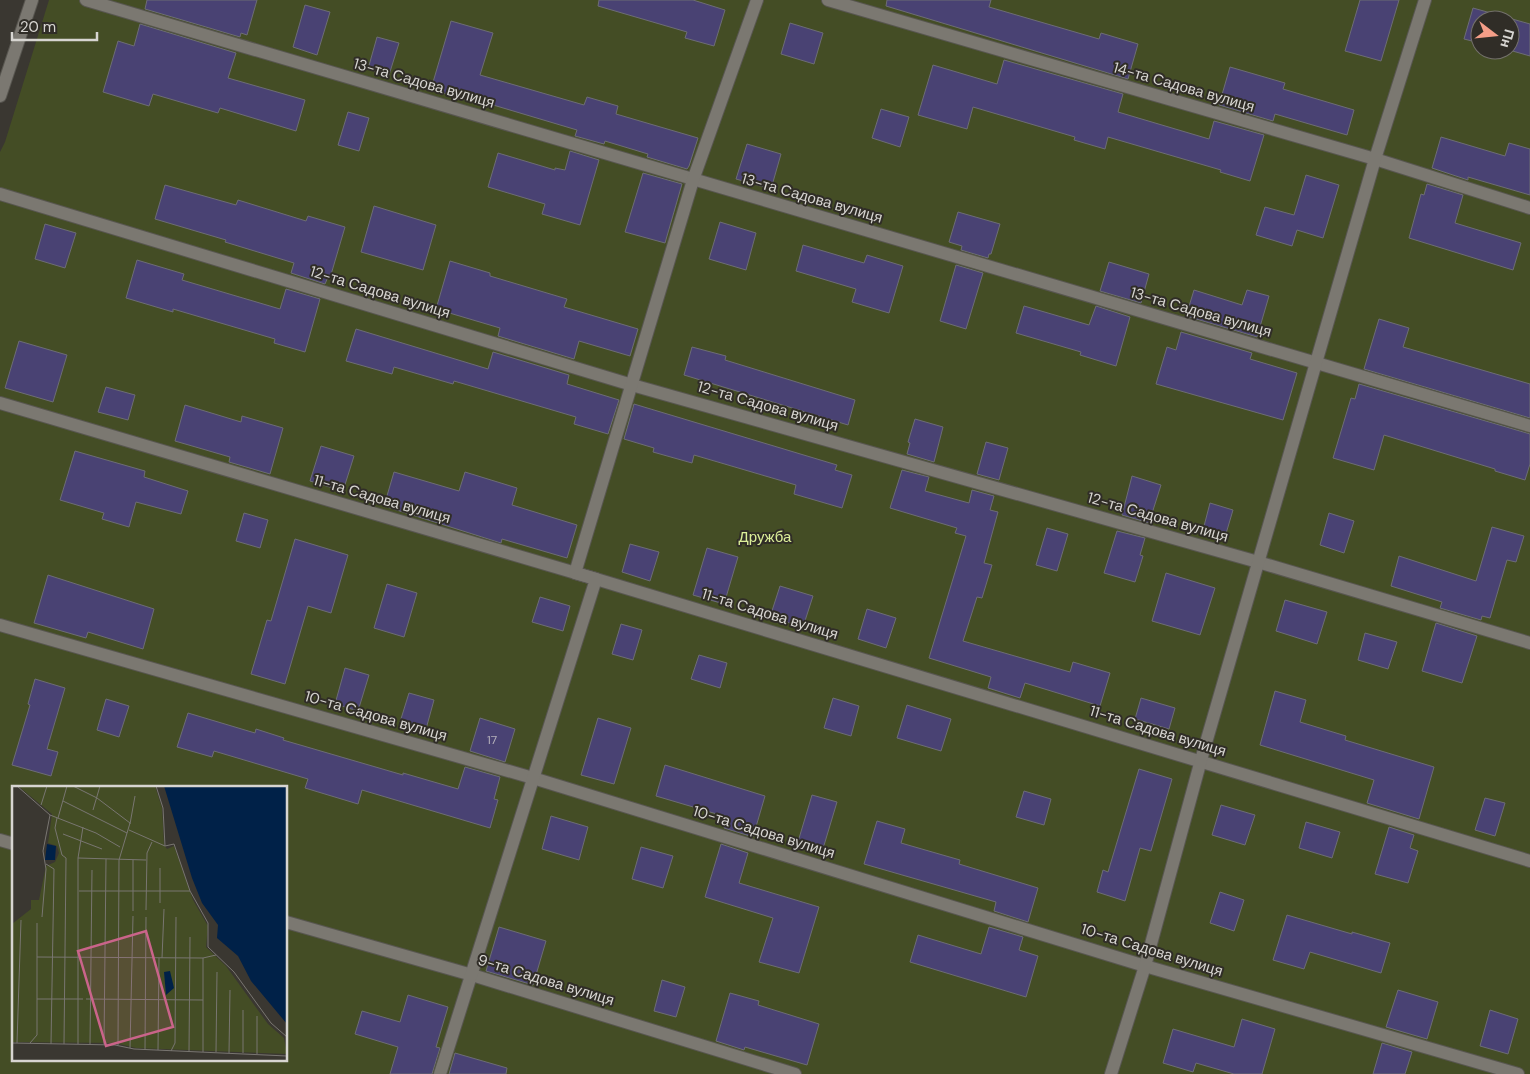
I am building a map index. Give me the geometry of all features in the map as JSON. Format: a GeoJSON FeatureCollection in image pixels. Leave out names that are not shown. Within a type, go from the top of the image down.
{"type":"FeatureCollection","features":[{"type":"Feature","properties":{"kind":"street"},"geometry":{"type":"LineString","coordinates":[[0,96],[32,0]]}},
{"type":"Feature","properties":{"kind":"street","name":"13-та Садова вулиця"},"geometry":{"type":"LineString","coordinates":[[86,0],[1530,426]]}},
{"type":"Feature","properties":{"kind":"street"},"geometry":{"type":"LineString","coordinates":[[575,573],[693,180],[757,0]]}},
{"type":"Feature","properties":{"kind":"street","name":"14-та Садова вулиця"},"geometry":{"type":"LineString","coordinates":[[828,0],[1374,159],[1530,208]]}},
{"type":"Feature","properties":{"kind":"street"},"geometry":{"type":"LineString","coordinates":[[1111,1074],[1145,966],[1201,760],[1374,159],[1425,0]]}},
{"type":"Feature","properties":{"kind":"street","name":"12-та Садова вулиця"},"geometry":{"type":"LineString","coordinates":[[0,194],[632,385],[1258,562],[1530,643]]}},
{"type":"Feature","properties":{"kind":"street","name":"11-та Садова вулиця"},"geometry":{"type":"LineString","coordinates":[[0,403],[1201,760],[1530,861]]}},
{"type":"Feature","properties":{"kind":"street"},"geometry":{"type":"LineString","coordinates":[[440,1074],[596,579]]}},
{"type":"Feature","properties":{"kind":"street","name":"10-та Садова вулиця"},"geometry":{"type":"LineString","coordinates":[[0,624],[533,778],[1145,966],[1518,1074]]}},
{"type":"Feature","properties":{"kind":"street","name":"9-та Садова вулиця"},"geometry":{"type":"LineString","coordinates":[[288,923],[472,975],[795,1074]]}},
{"type":"Feature","properties":{"kind":"green space","name":"Дружба"},"geometry":{"type":"Polygon","coordinates":[[[49,0],[1530,0],[1530,1074],[0,1074],[0,152],[5,142],[49,0]]]}},
{"type":"Feature","properties":{"kind":"building"},"geometry":{"type":"Polygon","coordinates":[[[147,0],[257,0],[247,35],[241,33],[240,37],[145,9],[147,0]]]}},
{"type":"Feature","properties":{"kind":"building"},"geometry":{"type":"Polygon","coordinates":[[[599,0],[693,0],[725,10],[714,46],[685,38],[687,32],[598,6],[599,0]]]}},
{"type":"Feature","properties":{"kind":"building"},"geometry":{"type":"Polygon","coordinates":[[[887,0],[991,0],[989,7],[1099,39],[1101,33],[1138,44],[1128,79],[886,6],[887,0]]]}},
{"type":"Feature","properties":{"kind":"building"},"geometry":{"type":"Polygon","coordinates":[[[1360,0],[1399,0],[1381,61],[1345,51],[1360,0]]]}},
{"type":"Feature","properties":{"kind":"building"},"geometry":{"type":"Polygon","coordinates":[[[305,5],[330,12],[317,55],[293,47],[305,5]]]}},
{"type":"Feature","properties":{"kind":"building"},"geometry":{"type":"Polygon","coordinates":[[[1470,18],[1470,40],[1464,39],[1470,18]]]}},
{"type":"Feature","properties":{"kind":"building"},"geometry":{"type":"Polygon","coordinates":[[[451,21],[493,33],[480,75],[584,105],[587,97],[618,106],[616,114],[698,138],[689,166],[687,169],[647,157],[648,154],[605,141],[604,144],[575,136],[577,130],[473,99],[472,102],[431,89],[451,21]]]}},
{"type":"Feature","properties":{"kind":"building"},"geometry":{"type":"Polygon","coordinates":[[[1520,21],[1530,24],[1530,56],[1520,53],[1520,21]]]}},
{"type":"Feature","properties":{"kind":"building"},"geometry":{"type":"Polygon","coordinates":[[[790,23],[823,33],[814,64],[781,54],[790,23]]]}},
{"type":"Feature","properties":{"kind":"building"},"geometry":{"type":"Polygon","coordinates":[[[140,24],[236,53],[228,78],[305,100],[296,131],[220,108],[218,113],[153,94],[149,106],[103,92],[118,41],[134,46],[140,24]]]}},
{"type":"Feature","properties":{"kind":"building"},"geometry":{"type":"Polygon","coordinates":[[[377,37],[399,43],[389,75],[368,69],[377,37]]]}},
{"type":"Feature","properties":{"kind":"building"},"geometry":{"type":"Polygon","coordinates":[[[1004,60],[1123,94],[1118,112],[1209,139],[1214,121],[1264,135],[1250,181],[1220,172],[1221,170],[1108,137],[1105,149],[1074,140],[1075,137],[973,107],[967,129],[918,115],[933,65],[997,84],[1004,60]]]}},
{"type":"Feature","properties":{"kind":"building"},"geometry":{"type":"Polygon","coordinates":[[[1230,67],[1285,83],[1283,89],[1354,110],[1347,135],[1275,114],[1273,121],[1219,105],[1230,67]]]}},
{"type":"Feature","properties":{"kind":"building"},"geometry":{"type":"Polygon","coordinates":[[[881,109],[909,117],[900,147],[872,138],[881,109]]]}},
{"type":"Feature","properties":{"kind":"building"},"geometry":{"type":"Polygon","coordinates":[[[348,112],[369,118],[359,151],[338,145],[348,112]]]}},
{"type":"Feature","properties":{"kind":"building"},"geometry":{"type":"Polygon","coordinates":[[[1441,137],[1505,156],[1509,143],[1530,149],[1530,195],[1468,177],[1468,180],[1432,168],[1441,137]]]}},
{"type":"Feature","properties":{"kind":"building"},"geometry":{"type":"Polygon","coordinates":[[[747,144],[781,154],[771,189],[736,179],[747,144]]]}},
{"type":"Feature","properties":{"kind":"building"},"geometry":{"type":"Polygon","coordinates":[[[570,151],[599,160],[580,225],[542,214],[545,204],[488,187],[498,153],[555,170],[555,168],[565,170],[570,151]]]}},
{"type":"Feature","properties":{"kind":"building"},"geometry":{"type":"Polygon","coordinates":[[[643,173],[682,184],[665,243],[625,232],[643,173]]]}},
{"type":"Feature","properties":{"kind":"building"},"geometry":{"type":"Polygon","coordinates":[[[1306,175],[1339,185],[1323,238],[1297,230],[1292,246],[1256,235],[1265,207],[1294,215],[1306,175]]]}},
{"type":"Feature","properties":{"kind":"building"},"geometry":{"type":"Polygon","coordinates":[[[1427,184],[1463,195],[1455,223],[1521,243],[1513,270],[1409,238],[1421,194],[1424,195],[1427,184]]]}},
{"type":"Feature","properties":{"kind":"building"},"geometry":{"type":"Polygon","coordinates":[[[165,185],[236,205],[238,200],[306,221],[308,216],[345,227],[330,278],[328,277],[325,284],[291,273],[294,263],[155,219],[165,185]]]}},
{"type":"Feature","properties":{"kind":"building"},"geometry":{"type":"Polygon","coordinates":[[[374,206],[436,225],[423,270],[361,252],[374,206]]]}},
{"type":"Feature","properties":{"kind":"building"},"geometry":{"type":"Polygon","coordinates":[[[958,212],[1000,224],[988,258],[961,250],[962,246],[949,242],[958,212]]]}},
{"type":"Feature","properties":{"kind":"building"},"geometry":{"type":"Polygon","coordinates":[[[720,222],[756,233],[746,270],[709,259],[720,222]]]}},
{"type":"Feature","properties":{"kind":"building"},"geometry":{"type":"Polygon","coordinates":[[[45,224],[76,233],[65,268],[35,259],[45,224]]]}},
{"type":"Feature","properties":{"kind":"building"},"geometry":{"type":"Polygon","coordinates":[[[803,245],[864,263],[867,255],[903,266],[889,313],[852,302],[856,289],[796,271],[803,245]]]}},
{"type":"Feature","properties":{"kind":"building"},"geometry":{"type":"Polygon","coordinates":[[[137,260],[184,274],[182,280],[280,309],[286,289],[320,299],[305,352],[274,343],[275,339],[173,309],[173,312],[126,298],[137,260]]]}},
{"type":"Feature","properties":{"kind":"building"},"geometry":{"type":"Polygon","coordinates":[[[450,261],[490,273],[490,276],[567,299],[564,307],[638,329],[630,356],[579,341],[574,359],[498,336],[500,328],[436,309],[450,261]]]}},
{"type":"Feature","properties":{"kind":"building"},"geometry":{"type":"Polygon","coordinates":[[[1109,262],[1149,274],[1141,303],[1100,291],[1109,262]]]}},
{"type":"Feature","properties":{"kind":"building"},"geometry":{"type":"Polygon","coordinates":[[[956,265],[983,273],[966,329],[940,321],[956,265]]]}},
{"type":"Feature","properties":{"kind":"building"},"geometry":{"type":"Polygon","coordinates":[[[1194,290],[1242,305],[1247,290],[1269,296],[1257,337],[1186,316],[1194,290]]]}},
{"type":"Feature","properties":{"kind":"building"},"geometry":{"type":"Polygon","coordinates":[[[1024,306],[1089,325],[1096,306],[1130,317],[1116,366],[1080,355],[1081,352],[1016,333],[1024,306]]]}},
{"type":"Feature","properties":{"kind":"building"},"geometry":{"type":"Polygon","coordinates":[[[1379,319],[1409,328],[1403,347],[1530,384],[1530,418],[1364,369],[1379,319]]]}},
{"type":"Feature","properties":{"kind":"building"},"geometry":{"type":"Polygon","coordinates":[[[356,329],[488,369],[493,352],[569,375],[567,384],[619,400],[608,434],[574,424],[576,417],[454,381],[453,384],[394,367],[392,374],[346,361],[356,329]]]}},
{"type":"Feature","properties":{"kind":"building"},"geometry":{"type":"Polygon","coordinates":[[[1181,332],[1252,353],[1250,359],[1297,373],[1283,420],[1156,384],[1167,347],[1176,350],[1181,332]]]}},
{"type":"Feature","properties":{"kind":"building"},"geometry":{"type":"Polygon","coordinates":[[[19,341],[67,355],[53,402],[5,388],[19,341]]]}},
{"type":"Feature","properties":{"kind":"building"},"geometry":{"type":"Polygon","coordinates":[[[692,347],[726,356],[725,360],[855,400],[848,425],[684,375],[692,347]]]}},
{"type":"Feature","properties":{"kind":"building"},"geometry":{"type":"Polygon","coordinates":[[[1359,384],[1530,434],[1530,464],[1525,480],[1384,435],[1374,470],[1333,458],[1351,398],[1355,399],[1359,384]]]}},
{"type":"Feature","properties":{"kind":"building"},"geometry":{"type":"Polygon","coordinates":[[[106,387],[135,395],[128,420],[98,412],[106,387]]]}},
{"type":"Feature","properties":{"kind":"building"},"geometry":{"type":"Polygon","coordinates":[[[634,404],[837,465],[835,470],[852,475],[842,508],[794,494],[796,485],[694,455],[692,463],[653,452],[654,448],[624,439],[634,404]]]}},
{"type":"Feature","properties":{"kind":"building"},"geometry":{"type":"Polygon","coordinates":[[[185,405],[241,422],[242,416],[283,428],[270,474],[229,462],[230,457],[175,441],[185,405]]]}},
{"type":"Feature","properties":{"kind":"building"},"geometry":{"type":"Polygon","coordinates":[[[915,419],[943,427],[934,462],[907,454],[910,443],[908,442],[915,419]]]}},
{"type":"Feature","properties":{"kind":"building"},"geometry":{"type":"Polygon","coordinates":[[[986,442],[1008,448],[999,480],[977,474],[986,442]]]}},
{"type":"Feature","properties":{"kind":"building"},"geometry":{"type":"Polygon","coordinates":[[[321,446],[354,456],[343,491],[310,481],[321,446]]]}},
{"type":"Feature","properties":{"kind":"building"},"geometry":{"type":"Polygon","coordinates":[[[75,451],[145,471],[144,477],[188,491],[181,514],[136,502],[129,527],[102,519],[104,513],[60,500],[75,451]]]}},
{"type":"Feature","properties":{"kind":"building"},"geometry":{"type":"Polygon","coordinates":[[[902,470],[929,477],[925,491],[969,503],[972,490],[994,496],[990,510],[998,512],[984,563],[992,565],[982,598],[977,597],[963,641],[1070,672],[1073,662],[1110,673],[1100,706],[1025,683],[1020,698],[988,688],[991,677],[929,658],[966,536],[955,533],[957,528],[890,508],[902,470]]]}},
{"type":"Feature","properties":{"kind":"building"},"geometry":{"type":"Polygon","coordinates":[[[394,472],[459,491],[465,472],[517,488],[512,505],[577,525],[567,558],[502,539],[501,543],[384,506],[394,472]]]}},
{"type":"Feature","properties":{"kind":"building"},"geometry":{"type":"Polygon","coordinates":[[[1132,476],[1161,485],[1149,523],[1122,515],[1132,476]]]}},
{"type":"Feature","properties":{"kind":"building"},"geometry":{"type":"Polygon","coordinates":[[[1210,503],[1233,510],[1225,537],[1203,530],[1210,503]]]}},
{"type":"Feature","properties":{"kind":"building"},"geometry":{"type":"Polygon","coordinates":[[[244,513],[268,520],[260,548],[236,541],[244,513]]]}},
{"type":"Feature","properties":{"kind":"building"},"geometry":{"type":"Polygon","coordinates":[[[1329,513],[1354,521],[1344,553],[1320,545],[1329,513]]]}},
{"type":"Feature","properties":{"kind":"building"},"geometry":{"type":"Polygon","coordinates":[[[1492,527],[1524,536],[1516,562],[1507,560],[1490,618],[1482,616],[1481,620],[1440,608],[1442,602],[1391,586],[1399,556],[1476,581],[1492,527]]]}},
{"type":"Feature","properties":{"kind":"building"},"geometry":{"type":"Polygon","coordinates":[[[1047,528],[1068,534],[1057,571],[1036,565],[1047,528]]]}},
{"type":"Feature","properties":{"kind":"building"},"geometry":{"type":"Polygon","coordinates":[[[1117,531],[1145,538],[1140,555],[1143,556],[1135,582],[1104,573],[1117,531]]]}},
{"type":"Feature","properties":{"kind":"building"},"geometry":{"type":"Polygon","coordinates":[[[295,539],[348,555],[331,613],[308,606],[285,684],[251,674],[267,620],[271,621],[295,539]]]}},
{"type":"Feature","properties":{"kind":"building"},"geometry":{"type":"Polygon","coordinates":[[[630,544],[659,552],[650,581],[622,572],[630,544]]]}},
{"type":"Feature","properties":{"kind":"building"},"geometry":{"type":"Polygon","coordinates":[[[707,548],[738,557],[724,604],[693,595],[707,548]]]}},
{"type":"Feature","properties":{"kind":"building"},"geometry":{"type":"Polygon","coordinates":[[[1166,573],[1215,588],[1200,635],[1152,621],[1166,573]]]}},
{"type":"Feature","properties":{"kind":"building"},"geometry":{"type":"Polygon","coordinates":[[[48,575],[154,609],[143,649],[88,632],[86,638],[34,623],[48,575]]]}},
{"type":"Feature","properties":{"kind":"building"},"geometry":{"type":"Polygon","coordinates":[[[387,584],[417,593],[404,637],[374,628],[387,584]]]}},
{"type":"Feature","properties":{"kind":"building"},"geometry":{"type":"Polygon","coordinates":[[[780,586],[813,596],[803,627],[770,617],[780,586]]]}},
{"type":"Feature","properties":{"kind":"building"},"geometry":{"type":"Polygon","coordinates":[[[540,597],[570,606],[563,631],[532,622],[540,597]]]}},
{"type":"Feature","properties":{"kind":"building"},"geometry":{"type":"Polygon","coordinates":[[[1285,600],[1327,612],[1317,644],[1276,631],[1285,600]]]}},
{"type":"Feature","properties":{"kind":"building"},"geometry":{"type":"Polygon","coordinates":[[[867,609],[896,618],[886,648],[858,639],[867,609]]]}},
{"type":"Feature","properties":{"kind":"building"},"geometry":{"type":"Polygon","coordinates":[[[1436,623],[1477,636],[1462,683],[1422,671],[1436,623]]]}},
{"type":"Feature","properties":{"kind":"building"},"geometry":{"type":"Polygon","coordinates":[[[621,624],[642,630],[633,660],[612,654],[621,624]]]}},
{"type":"Feature","properties":{"kind":"building"},"geometry":{"type":"Polygon","coordinates":[[[1365,633],[1397,642],[1388,669],[1358,660],[1365,633]]]}},
{"type":"Feature","properties":{"kind":"building"},"geometry":{"type":"Polygon","coordinates":[[[699,655],[727,663],[720,688],[691,679],[699,655]]]}},
{"type":"Feature","properties":{"kind":"building"},"geometry":{"type":"Polygon","coordinates":[[[345,668],[369,675],[358,711],[335,704],[345,668]]]}},
{"type":"Feature","properties":{"kind":"building"},"geometry":{"type":"Polygon","coordinates":[[[35,679],[65,688],[47,749],[58,752],[51,776],[12,765],[30,705],[28,704],[35,679]]]}},
{"type":"Feature","properties":{"kind":"building"},"geometry":{"type":"Polygon","coordinates":[[[1275,691],[1306,700],[1300,722],[1346,736],[1345,740],[1434,767],[1419,819],[1367,803],[1374,780],[1260,745],[1275,691]]]}},
{"type":"Feature","properties":{"kind":"building"},"geometry":{"type":"Polygon","coordinates":[[[409,693],[434,700],[426,729],[400,722],[409,693]]]}},
{"type":"Feature","properties":{"kind":"building"},"geometry":{"type":"Polygon","coordinates":[[[833,698],[859,706],[851,736],[824,728],[833,698]]]}},
{"type":"Feature","properties":{"kind":"building"},"geometry":{"type":"Polygon","coordinates":[[[1141,698],[1175,708],[1169,729],[1135,719],[1141,698]]]}},
{"type":"Feature","properties":{"kind":"building"},"geometry":{"type":"Polygon","coordinates":[[[106,699],[129,706],[119,737],[97,730],[106,699]]]}},
{"type":"Feature","properties":{"kind":"building"},"geometry":{"type":"Polygon","coordinates":[[[907,705],[951,719],[941,751],[897,738],[907,705]]]}},
{"type":"Feature","properties":{"kind":"building"},"geometry":{"type":"Polygon","coordinates":[[[188,713],[255,733],[256,729],[284,738],[283,740],[458,789],[465,767],[500,777],[494,799],[498,800],[490,828],[362,790],[358,804],[305,788],[308,779],[214,751],[212,757],[177,747],[188,713]]]}},
{"type":"Feature","properties":{"kind":"building"},"geometry":{"type":"Polygon","coordinates":[[[480,718],[515,729],[505,762],[470,751],[480,718]]]}},
{"type":"Feature","properties":{"kind":"building"},"geometry":{"type":"Polygon","coordinates":[[[598,718],[631,728],[614,784],[581,775],[598,718]]]}},
{"type":"Feature","properties":{"kind":"building"},"geometry":{"type":"Polygon","coordinates":[[[665,765],[765,796],[753,837],[724,828],[727,817],[656,796],[665,765]]]}},
{"type":"Feature","properties":{"kind":"building"},"geometry":{"type":"Polygon","coordinates":[[[1139,769],[1172,779],[1151,851],[1140,848],[1125,901],[1097,892],[1103,870],[1108,872],[1139,769]]]}},
{"type":"Feature","properties":{"kind":"building"},"geometry":{"type":"Polygon","coordinates":[[[1024,791],[1051,799],[1044,825],[1016,817],[1024,791]]]}},
{"type":"Feature","properties":{"kind":"building"},"geometry":{"type":"Polygon","coordinates":[[[812,795],[837,802],[822,852],[797,845],[812,795]]]}},
{"type":"Feature","properties":{"kind":"building"},"geometry":{"type":"Polygon","coordinates":[[[1485,798],[1505,803],[1495,836],[1475,830],[1485,798]]]}},
{"type":"Feature","properties":{"kind":"building"},"geometry":{"type":"Polygon","coordinates":[[[1221,805],[1255,815],[1245,845],[1212,835],[1221,805]]]}},
{"type":"Feature","properties":{"kind":"building"},"geometry":{"type":"Polygon","coordinates":[[[551,816],[588,827],[579,860],[542,849],[551,816]]]}},
{"type":"Feature","properties":{"kind":"building"},"geometry":{"type":"Polygon","coordinates":[[[877,821],[905,829],[901,843],[960,860],[959,864],[1038,888],[1028,922],[994,911],[996,902],[864,864],[877,821]]]}},
{"type":"Feature","properties":{"kind":"building"},"geometry":{"type":"Polygon","coordinates":[[[1306,822],[1340,832],[1332,858],[1299,848],[1306,822]]]}},
{"type":"Feature","properties":{"kind":"building"},"geometry":{"type":"Polygon","coordinates":[[[1389,827],[1414,835],[1410,848],[1418,851],[1408,883],[1375,874],[1389,827]]]}},
{"type":"Feature","properties":{"kind":"building"},"geometry":{"type":"Polygon","coordinates":[[[721,844],[748,853],[739,883],[819,907],[799,973],[759,962],[773,918],[705,897],[721,844]]]}},
{"type":"Feature","properties":{"kind":"building"},"geometry":{"type":"Polygon","coordinates":[[[641,847],[673,856],[663,888],[632,879],[641,847]]]}},
{"type":"Feature","properties":{"kind":"building"},"geometry":{"type":"Polygon","coordinates":[[[1220,892],[1244,900],[1234,931],[1210,923],[1220,892]]]}},
{"type":"Feature","properties":{"kind":"building"},"geometry":{"type":"Polygon","coordinates":[[[1287,915],[1390,943],[1381,973],[1310,952],[1304,969],[1273,960],[1287,915]]]}},
{"type":"Feature","properties":{"kind":"building"},"geometry":{"type":"Polygon","coordinates":[[[499,927],[546,941],[533,985],[486,971],[499,927]]]}},
{"type":"Feature","properties":{"kind":"building"},"geometry":{"type":"Polygon","coordinates":[[[989,927],[1023,937],[1019,950],[1038,956],[1026,997],[910,962],[918,935],[981,954],[989,927]]]}},
{"type":"Feature","properties":{"kind":"building"},"geometry":{"type":"Polygon","coordinates":[[[662,980],[685,987],[676,1017],[654,1011],[662,980]]]}},
{"type":"Feature","properties":{"kind":"building"},"geometry":{"type":"Polygon","coordinates":[[[1398,990],[1438,1002],[1427,1039],[1386,1027],[1398,990]]]}},
{"type":"Feature","properties":{"kind":"building"},"geometry":{"type":"Polygon","coordinates":[[[730,993],[759,1001],[758,1005],[819,1024],[807,1065],[745,1047],[744,1050],[716,1041],[730,993]]]}},
{"type":"Feature","properties":{"kind":"building"},"geometry":{"type":"Polygon","coordinates":[[[408,995],[448,1007],[436,1047],[440,1048],[432,1074],[390,1074],[398,1047],[355,1034],[362,1011],[400,1022],[408,995]]]}},
{"type":"Feature","properties":{"kind":"building"},"geometry":{"type":"Polygon","coordinates":[[[1490,1010],[1518,1019],[1508,1054],[1480,1046],[1490,1010]]]}},
{"type":"Feature","properties":{"kind":"building"},"geometry":{"type":"Polygon","coordinates":[[[1242,1019],[1275,1029],[1262,1074],[1234,1074],[1196,1063],[1193,1072],[1163,1063],[1173,1029],[1234,1047],[1242,1019]]]}},
{"type":"Feature","properties":{"kind":"building"},"geometry":{"type":"Polygon","coordinates":[[[1382,1043],[1412,1052],[1405,1074],[1373,1074],[1382,1043]]]}},
{"type":"Feature","properties":{"kind":"building"},"geometry":{"type":"Polygon","coordinates":[[[455,1053],[507,1068],[506,1074],[449,1074],[455,1053]]]}}]}
